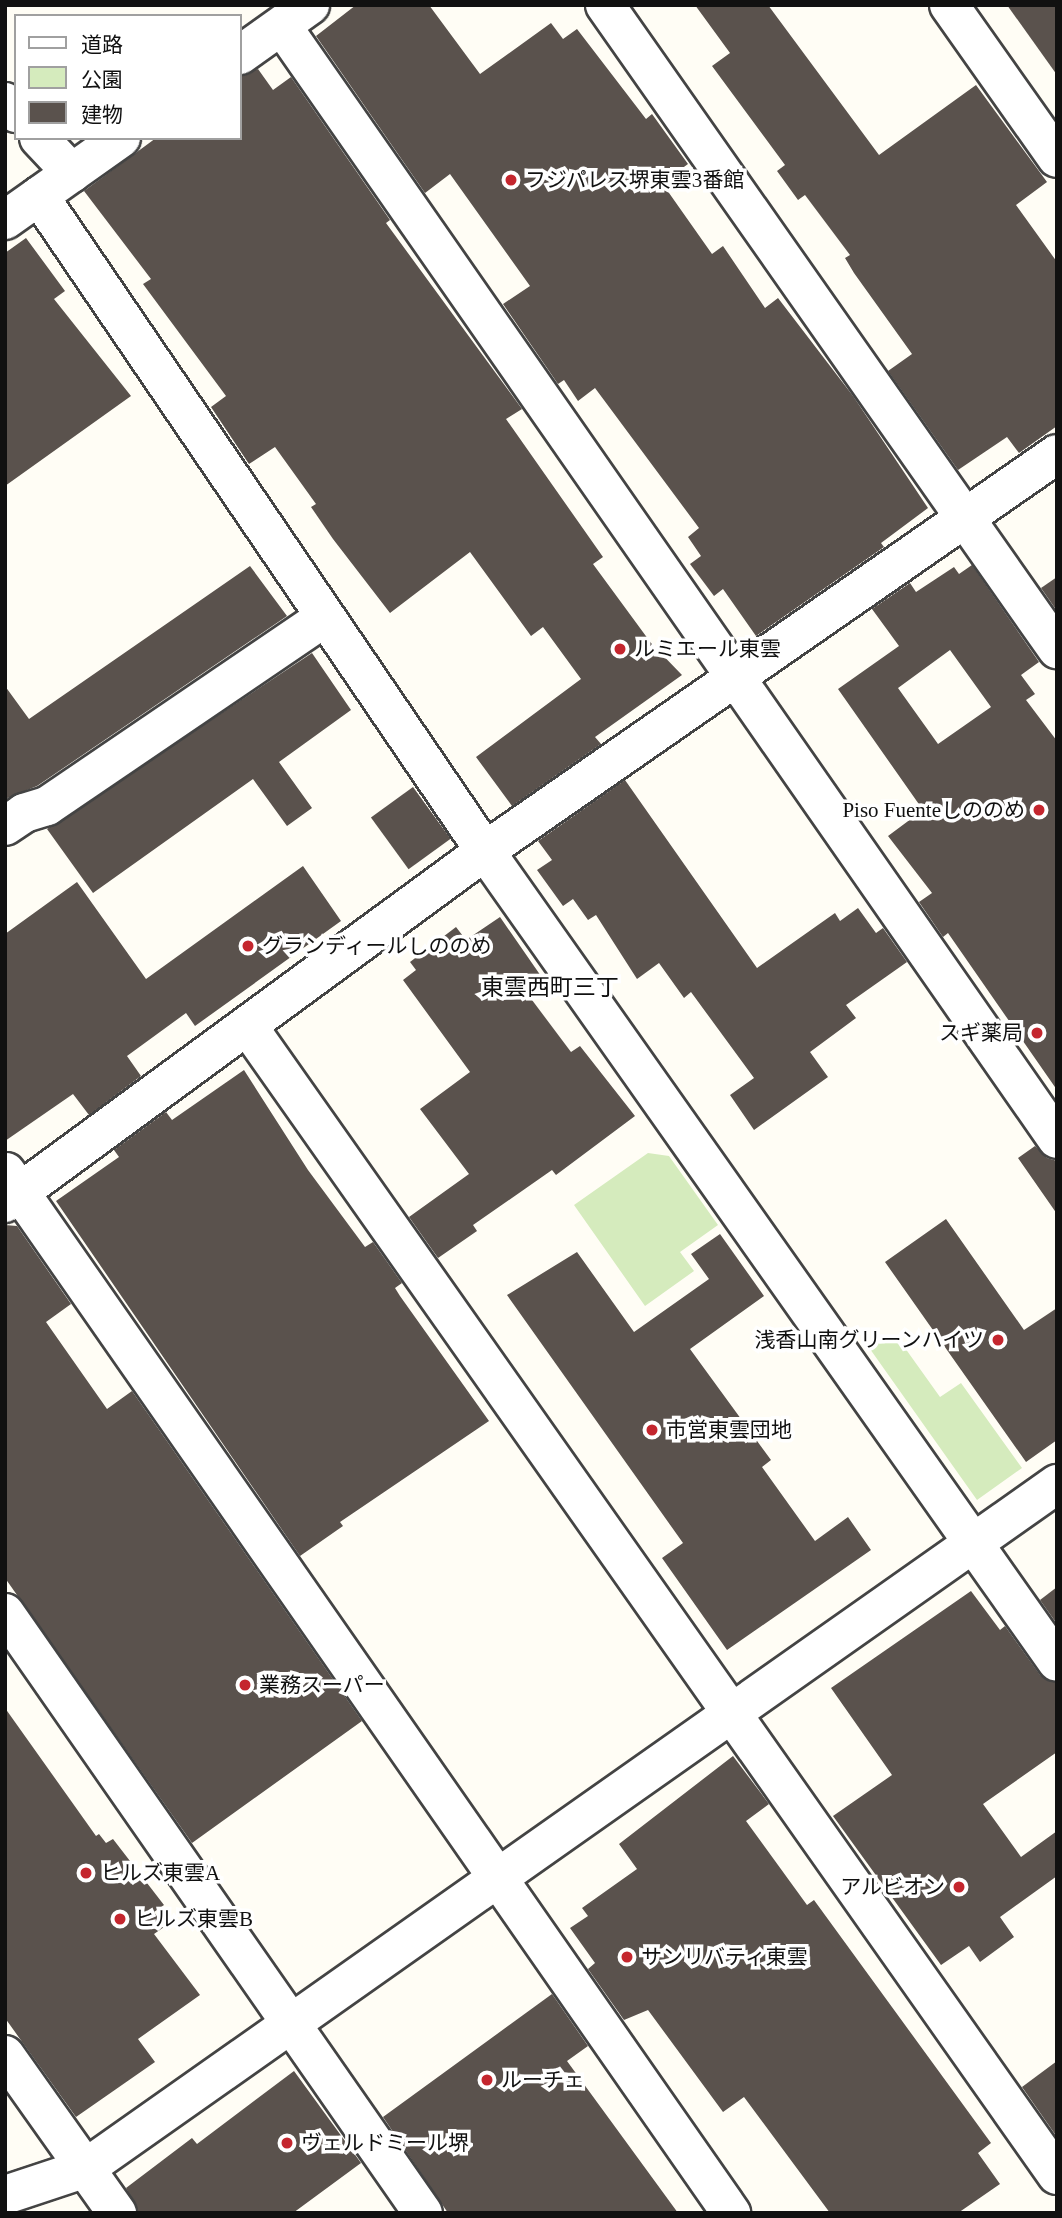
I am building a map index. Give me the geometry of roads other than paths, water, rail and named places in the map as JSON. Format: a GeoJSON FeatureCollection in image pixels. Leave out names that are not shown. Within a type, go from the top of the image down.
{"type":"FeatureCollection","features":[{"type":"Feature","properties":{"kind":"street"},"geometry":{"type":"LineString","coordinates":[[605,5],[963,519],[1057,649]]}},
{"type":"Feature","properties":{"kind":"street"},"geometry":{"type":"LineString","coordinates":[[949,5],[1057,158]]}},
{"type":"Feature","properties":{"kind":"street"},"geometry":{"type":"LineString","coordinates":[[242,54],[296,15],[736,677],[1057,1139]]}},
{"type":"Feature","properties":{"kind":"street"},"geometry":{"type":"LineString","coordinates":[[41,140],[72,173]]}},
{"type":"Feature","properties":{"kind":"street"},"geometry":{"type":"LineString","coordinates":[[5,220],[118,140]]}},
{"type":"Feature","properties":{"kind":"street"},"geometry":{"type":"LineString","coordinates":[[39,196],[485,851],[1057,1661]]}},
{"type":"Feature","properties":{"kind":"street"},"geometry":{"type":"LineString","coordinates":[[731,2213],[10,1189],[248,1028],[485,851],[1057,454]]}},
{"type":"Feature","properties":{"kind":"street"},"geometry":{"type":"LineString","coordinates":[[5,827],[24,813],[47,806],[325,617]]}},
{"type":"Feature","properties":{"kind":"street"},"geometry":{"type":"LineString","coordinates":[[248,1028],[1057,2175]]}},
{"type":"Feature","properties":{"kind":"street"},"geometry":{"type":"LineString","coordinates":[[5,2195],[86,2168],[1057,1484]]}},
{"type":"Feature","properties":{"kind":"street"},"geometry":{"type":"LineString","coordinates":[[5,1613],[293,2022],[423,2213]]}},
{"type":"Feature","properties":{"kind":"street"},"geometry":{"type":"LineString","coordinates":[[5,2055],[117,2213]]}},
{"type":"Feature","properties":{"kind":"place","name":"フジパレス堺東雲3番館"},"geometry":{"type":"Point","coordinates":[511,180]}},
{"type":"Feature","properties":{"kind":"place","name":"ルミエール東雲"},"geometry":{"type":"Point","coordinates":[620,649]}},
{"type":"Feature","properties":{"kind":"place","name":"Piso Fuenteしののめ"},"geometry":{"type":"Point","coordinates":[1039,810]}},
{"type":"Feature","properties":{"kind":"place","name":"グランディールしののめ"},"geometry":{"type":"Point","coordinates":[248,946]}},
{"type":"Feature","properties":{"kind":"place","name":"スギ薬局"},"geometry":{"type":"Point","coordinates":[1037,1033]}},
{"type":"Feature","properties":{"kind":"place","name":"浅香山南グリーンハイツ"},"geometry":{"type":"Point","coordinates":[998,1340]}},
{"type":"Feature","properties":{"kind":"place","name":"市営東雲団地"},"geometry":{"type":"Point","coordinates":[652,1430]}},
{"type":"Feature","properties":{"kind":"place","name":"業務スーパー"},"geometry":{"type":"Point","coordinates":[245,1685]}},
{"type":"Feature","properties":{"kind":"place","name":"ヒルズ東雲A"},"geometry":{"type":"Point","coordinates":[86,1873]}},
{"type":"Feature","properties":{"kind":"place","name":"アルビオン"},"geometry":{"type":"Point","coordinates":[959,1887]}},
{"type":"Feature","properties":{"kind":"place","name":"ヒルズ東雲B"},"geometry":{"type":"Point","coordinates":[120,1919]}},
{"type":"Feature","properties":{"kind":"place","name":"サンリバティ東雲"},"geometry":{"type":"Point","coordinates":[627,1957]}},
{"type":"Feature","properties":{"kind":"place","name":"ルーチェ"},"geometry":{"type":"Point","coordinates":[487,2080]}},
{"type":"Feature","properties":{"kind":"place","name":"ヴェルドミール堺"},"geometry":{"type":"Point","coordinates":[287,2143]}},
{"type":"Feature","properties":{"kind":"district","name":"東雲西町三丁"},"geometry":{"type":"Point","coordinates":[550,988]}}]}
